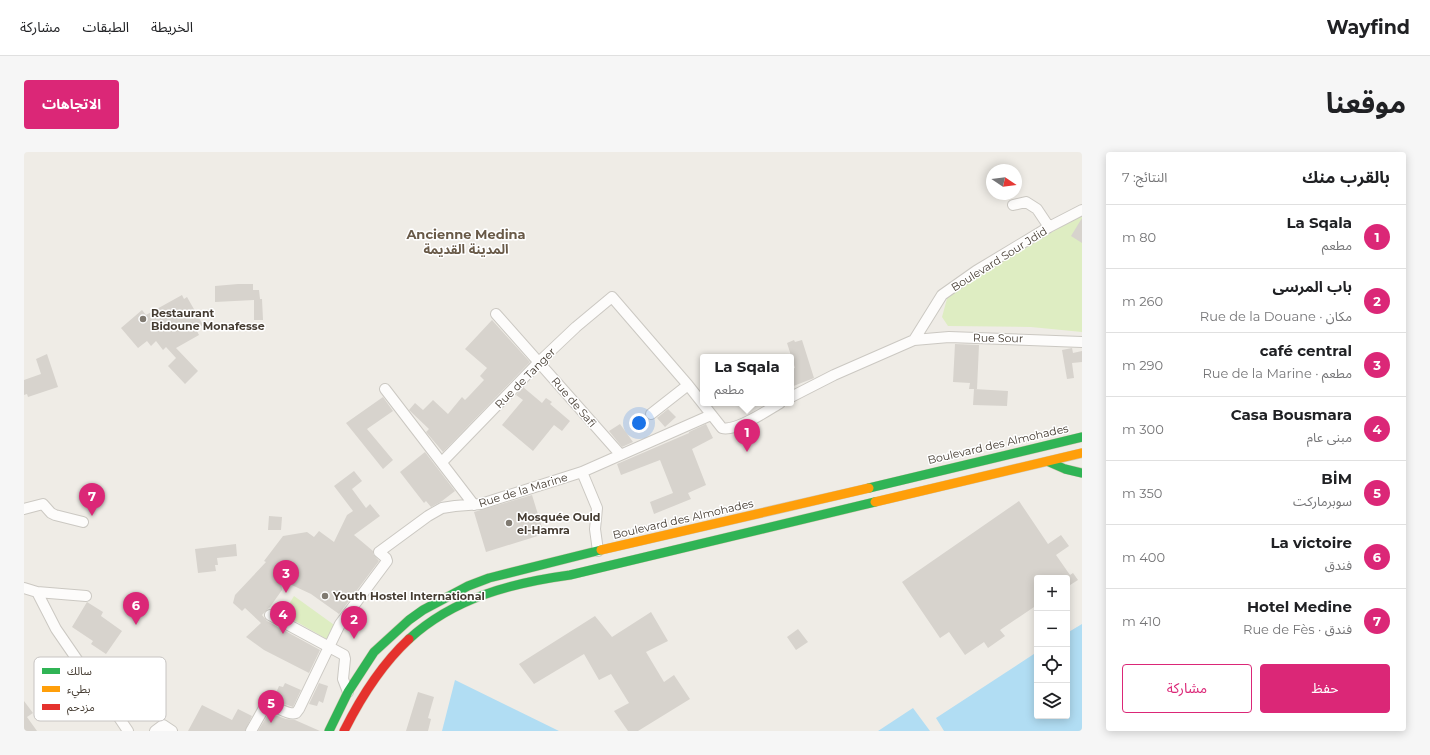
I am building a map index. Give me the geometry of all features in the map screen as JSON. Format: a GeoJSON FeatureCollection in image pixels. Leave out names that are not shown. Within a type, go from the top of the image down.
{"type":"FeatureCollection","features":[{"type":"Feature","properties":{"kind":"main road","name":"Boulevard des Almohades"},"geometry":{"type":"LineString","coordinates":[[329,731],[348,692],[374,652],[409,620],[468,586],[489,578],[598,551],[820,500],[1082,437]]}},
{"type":"Feature","properties":{"kind":"main road"},"geometry":{"type":"LineString","coordinates":[[344,731],[375,678],[413,636],[431,622],[455,608],[508,587],[570,575],[1082,453]]}},
{"type":"Feature","properties":{"kind":"main road"},"geometry":{"type":"LineString","coordinates":[[1049,462],[1065,469],[1082,473]]}},
{"type":"Feature","properties":{"kind":"main road"},"geometry":{"type":"LineString","coordinates":[[820,500],[824,514]]}},
{"type":"Feature","properties":{"kind":"main road"},"geometry":{"type":"LineString","coordinates":[[394,634],[403,646]]}},
{"type":"Feature","properties":{"kind":"street"},"geometry":{"type":"LineString","coordinates":[[1013,204],[1026,202],[1037,209],[1049,227]]}},
{"type":"Feature","properties":{"kind":"street","name":"Boulevard Sour Jdid"},"geometry":{"type":"LineString","coordinates":[[914,340],[942,295],[976,271],[1049,227],[1082,210]]}},
{"type":"Feature","properties":{"kind":"street","name":"Rue de Tanger"},"geometry":{"type":"LineString","coordinates":[[442,462],[539,362],[576,327],[612,297],[688,385]]}},
{"type":"Feature","properties":{"kind":"street","name":"Rue de Safi"},"geometry":{"type":"LineString","coordinates":[[496,314],[620,454]]}},
{"type":"Feature","properties":{"kind":"street","name":"Rue Sour"},"geometry":{"type":"LineString","coordinates":[[794,395],[834,375],[914,340],[949,337],[1082,342]]}},
{"type":"Feature","properties":{"kind":"street"},"geometry":{"type":"LineString","coordinates":[[651,414],[688,385],[700,401]]}},
{"type":"Feature","properties":{"kind":"street"},"geometry":{"type":"LineString","coordinates":[[385,389],[474,505]]}},
{"type":"Feature","properties":{"kind":"street"},"geometry":{"type":"LineString","coordinates":[[704,406],[724,429],[741,425],[775,406]]}},
{"type":"Feature","properties":{"kind":"street","name":"Rue de la Marine"},"geometry":{"type":"LineString","coordinates":[[251,731],[266,706],[271,706],[291,714],[296,713],[340,624],[387,560],[379,552],[428,516],[442,508],[449,506],[474,505],[582,472],[711,415]]}},
{"type":"Feature","properties":{"kind":"street"},"geometry":{"type":"LineString","coordinates":[[582,472],[597,508],[595,529],[598,551]]}},
{"type":"Feature","properties":{"kind":"street"},"geometry":{"type":"LineString","coordinates":[[24,509],[43,504],[51,513],[55,515],[83,522]]}},
{"type":"Feature","properties":{"kind":"street"},"geometry":{"type":"LineString","coordinates":[[24,588],[37,592],[86,596]]}},
{"type":"Feature","properties":{"kind":"street"},"geometry":{"type":"LineString","coordinates":[[37,592],[56,629],[75,657]]}},
{"type":"Feature","properties":{"kind":"street"},"geometry":{"type":"LineString","coordinates":[[270,615],[328,647],[342,653],[344,656],[343,679],[348,692]]}},
{"type":"Feature","properties":{"kind":"street"},"geometry":{"type":"LineString","coordinates":[[121,721],[128,731]]}},
{"type":"Feature","properties":{"kind":"street"},"geometry":{"type":"LineString","coordinates":[[159,728],[172,731]]}},
{"type":"Feature","properties":{"kind":"green space"},"geometry":{"type":"Polygon","coordinates":[[[1082,214],[1082,332],[1031,327],[948,326],[942,317],[948,295],[1082,214]]]}},
{"type":"Feature","properties":{"kind":"green space"},"geometry":{"type":"Polygon","coordinates":[[[294,596],[337,627],[330,641],[283,614],[294,596]]]}},
{"type":"Feature","properties":{"kind":"water"},"geometry":{"type":"Polygon","coordinates":[[[1082,624],[1082,731],[944,731],[936,718],[1034,654],[1034,719],[1070,719],[1070,631],[1082,624]]]}},
{"type":"Feature","properties":{"kind":"water"},"geometry":{"type":"Polygon","coordinates":[[[455,680],[559,731],[442,731],[455,680]]]}},
{"type":"Feature","properties":{"kind":"water"},"geometry":{"type":"Polygon","coordinates":[[[913,708],[930,731],[878,731],[913,708]]]}},
{"type":"Feature","properties":{"kind":"building"},"geometry":{"type":"Polygon","coordinates":[[[1082,218],[1082,243],[1071,236],[1082,218]]]}},
{"type":"Feature","properties":{"kind":"building"},"geometry":{"type":"Polygon","coordinates":[[[253,284],[253,290],[259,290],[260,299],[262,299],[263,320],[254,320],[254,300],[215,302],[215,286],[253,284]]]}},
{"type":"Feature","properties":{"kind":"building"},"geometry":{"type":"Polygon","coordinates":[[[182,295],[184,299],[187,297],[203,325],[196,329],[199,335],[176,348],[198,371],[185,384],[168,366],[176,358],[166,347],[163,350],[156,341],[151,346],[147,341],[138,348],[121,328],[142,310],[146,315],[182,295]]]}},
{"type":"Feature","properties":{"kind":"building"},"geometry":{"type":"Polygon","coordinates":[[[492,320],[530,362],[443,452],[426,432],[429,429],[409,410],[415,403],[423,410],[433,400],[448,414],[462,397],[465,400],[484,380],[480,376],[487,368],[465,349],[492,320]]]}},
{"type":"Feature","properties":{"kind":"building"},"geometry":{"type":"Polygon","coordinates":[[[794,340],[795,342],[802,340],[814,378],[794,386],[794,354],[791,354],[787,343],[794,340]]]}},
{"type":"Feature","properties":{"kind":"building"},"geometry":{"type":"Polygon","coordinates":[[[955,344],[979,345],[977,389],[969,389],[970,383],[953,382],[955,344]]]}},
{"type":"Feature","properties":{"kind":"building"},"geometry":{"type":"Polygon","coordinates":[[[1072,348],[1073,353],[1082,351],[1082,362],[1072,363],[1074,378],[1067,379],[1062,350],[1072,348]]]}},
{"type":"Feature","properties":{"kind":"building"},"geometry":{"type":"Polygon","coordinates":[[[47,354],[58,387],[28,397],[27,394],[24,395],[24,380],[41,374],[36,359],[47,354]]]}},
{"type":"Feature","properties":{"kind":"building"},"geometry":{"type":"Polygon","coordinates":[[[523,387],[542,403],[546,398],[552,402],[550,404],[570,421],[562,431],[554,425],[533,451],[502,425],[523,400],[516,395],[523,387]]]}},
{"type":"Feature","properties":{"kind":"building"},"geometry":{"type":"Polygon","coordinates":[[[974,389],[1008,391],[1007,406],[973,405],[974,389]]]}},
{"type":"Feature","properties":{"kind":"building"},"geometry":{"type":"Polygon","coordinates":[[[383,397],[393,411],[367,429],[393,460],[383,469],[346,423],[383,397]]]}},
{"type":"Feature","properties":{"kind":"building"},"geometry":{"type":"Polygon","coordinates":[[[668,409],[676,417],[665,427],[657,418],[668,409]]]}},
{"type":"Feature","properties":{"kind":"building"},"geometry":{"type":"Polygon","coordinates":[[[620,424],[633,442],[622,447],[609,431],[620,424]]]}},
{"type":"Feature","properties":{"kind":"building"},"geometry":{"type":"Polygon","coordinates":[[[706,424],[713,438],[692,449],[706,485],[688,493],[691,499],[654,514],[650,502],[673,493],[660,460],[621,475],[617,464],[689,433],[706,424]]]}},
{"type":"Feature","properties":{"kind":"building"},"geometry":{"type":"Polygon","coordinates":[[[425,452],[455,491],[431,507],[426,501],[424,503],[400,472],[425,452]]]}},
{"type":"Feature","properties":{"kind":"building"},"geometry":{"type":"Polygon","coordinates":[[[354,471],[362,481],[352,489],[366,508],[370,504],[380,516],[354,535],[373,551],[373,554],[379,561],[339,614],[311,594],[281,580],[282,590],[270,607],[262,615],[267,621],[320,650],[309,673],[264,650],[246,637],[261,623],[245,608],[242,611],[233,603],[235,595],[266,562],[264,561],[283,536],[307,532],[314,537],[319,531],[334,542],[347,515],[353,511],[334,486],[354,471]]]}},
{"type":"Feature","properties":{"kind":"building","name":"Mosquée Ould el-Hamra"},"geometry":{"type":"Polygon","coordinates":[[[532,495],[544,534],[486,552],[474,512],[532,495]]]}},
{"type":"Feature","properties":{"kind":"building"},"geometry":{"type":"Polygon","coordinates":[[[1019,501],[1048,544],[1061,535],[1069,546],[1056,555],[1070,575],[1034,575],[1034,607],[1000,630],[1005,636],[988,648],[984,642],[965,655],[949,632],[940,638],[902,582],[1019,501]]]}},
{"type":"Feature","properties":{"kind":"building"},"geometry":{"type":"Polygon","coordinates":[[[269,516],[282,517],[281,530],[268,530],[269,516]]]}},
{"type":"Feature","properties":{"kind":"building"},"geometry":{"type":"Polygon","coordinates":[[[236,544],[237,556],[217,558],[218,565],[215,565],[216,571],[198,573],[195,549],[236,544]]]}},
{"type":"Feature","properties":{"kind":"building"},"geometry":{"type":"Polygon","coordinates":[[[1073,573],[1078,580],[1070,585],[1070,575],[1073,573]]]}},
{"type":"Feature","properties":{"kind":"building"},"geometry":{"type":"Polygon","coordinates":[[[87,602],[103,612],[101,616],[122,631],[106,654],[91,644],[93,641],[72,627],[87,602]]]}},
{"type":"Feature","properties":{"kind":"building"},"geometry":{"type":"Polygon","coordinates":[[[651,612],[668,641],[646,652],[664,682],[674,675],[690,699],[638,731],[628,731],[614,711],[629,703],[611,674],[599,680],[584,654],[534,684],[519,664],[595,616],[612,637],[651,612]]]}},
{"type":"Feature","properties":{"kind":"building"},"geometry":{"type":"Polygon","coordinates":[[[798,629],[808,642],[796,650],[787,637],[798,629]]]}},
{"type":"Feature","properties":{"kind":"building"},"geometry":{"type":"Polygon","coordinates":[[[285,683],[301,690],[293,707],[273,700],[279,686],[283,687],[285,683]]]}},
{"type":"Feature","properties":{"kind":"building"},"geometry":{"type":"Polygon","coordinates":[[[319,683],[328,686],[323,703],[319,701],[317,706],[309,704],[319,683]]]}},
{"type":"Feature","properties":{"kind":"building"},"geometry":{"type":"Polygon","coordinates":[[[418,692],[434,697],[428,718],[431,719],[428,731],[406,731],[418,692]]]}},
{"type":"Feature","properties":{"kind":"building"},"geometry":{"type":"Polygon","coordinates":[[[24,701],[33,713],[27,717],[37,731],[24,731],[24,701]]]}},
{"type":"Feature","properties":{"kind":"building"},"geometry":{"type":"Polygon","coordinates":[[[202,705],[232,720],[238,709],[252,716],[245,731],[188,731],[202,705]]]}},
{"type":"Feature","properties":{"kind":"building"},"geometry":{"type":"Polygon","coordinates":[[[269,713],[286,719],[295,720],[320,731],[258,731],[269,713]]]}},
{"type":"Feature","properties":{"kind":"traffic: fast"},"geometry":{"type":"LineString","coordinates":[[869,488],[1082,437]]}},
{"type":"Feature","properties":{"kind":"traffic: fast"},"geometry":{"type":"LineString","coordinates":[[1049,462],[1065,469],[1082,473]]}},
{"type":"Feature","properties":{"kind":"traffic: fast"},"geometry":{"type":"LineString","coordinates":[[409,639],[426,625],[445,613],[464,603],[505,588],[548,578],[570,575],[875,502]]}},
{"type":"Feature","properties":{"kind":"traffic: fast"},"geometry":{"type":"LineString","coordinates":[[329,731],[348,692],[374,652],[409,620],[423,610],[468,586],[489,578],[601,550]]}},
{"type":"Feature","properties":{"kind":"traffic: slow"},"geometry":{"type":"LineString","coordinates":[[875,502],[1082,453]]}},
{"type":"Feature","properties":{"kind":"traffic: slow"},"geometry":{"type":"LineString","coordinates":[[601,550],[869,488]]}},
{"type":"Feature","properties":{"kind":"traffic: jam"},"geometry":{"type":"LineString","coordinates":[[344,731],[372,682],[389,660],[409,639]]}},
{"type":"Feature","properties":{"kind":"place","name":"Restaurant Bidoune Monafesse"},"geometry":{"type":"Point","coordinates":[143,319]}},
{"type":"Feature","properties":{"kind":"place","name":"La Sqala"},"geometry":{"type":"Point","coordinates":[747,452]}},
{"type":"Feature","properties":{"kind":"place","name":"Hotel Medine"},"geometry":{"type":"Point","coordinates":[92,516]}},
{"type":"Feature","properties":{"kind":"place","name":"Mosquée Ould el-Hamra"},"geometry":{"type":"Point","coordinates":[509,523]}},
{"type":"Feature","properties":{"kind":"place","name":"café central"},"geometry":{"type":"Point","coordinates":[286,593]}},
{"type":"Feature","properties":{"kind":"place","name":"Youth Hostel International"},"geometry":{"type":"Point","coordinates":[325,596]}},
{"type":"Feature","properties":{"kind":"place","name":"La victoire"},"geometry":{"type":"Point","coordinates":[136,625]}},
{"type":"Feature","properties":{"kind":"place","name":"Casa Bousmara"},"geometry":{"type":"Point","coordinates":[283,634]}},
{"type":"Feature","properties":{"kind":"place","name":"باب المرسى"},"geometry":{"type":"Point","coordinates":[354,639]}},
{"type":"Feature","properties":{"kind":"place","name":"BİM"},"geometry":{"type":"Point","coordinates":[271,723]}},
{"type":"Feature","properties":{"kind":"district","name":"Ancienne Medina المدينة القديمة"},"geometry":{"type":"Point","coordinates":[466,242]}}]}
